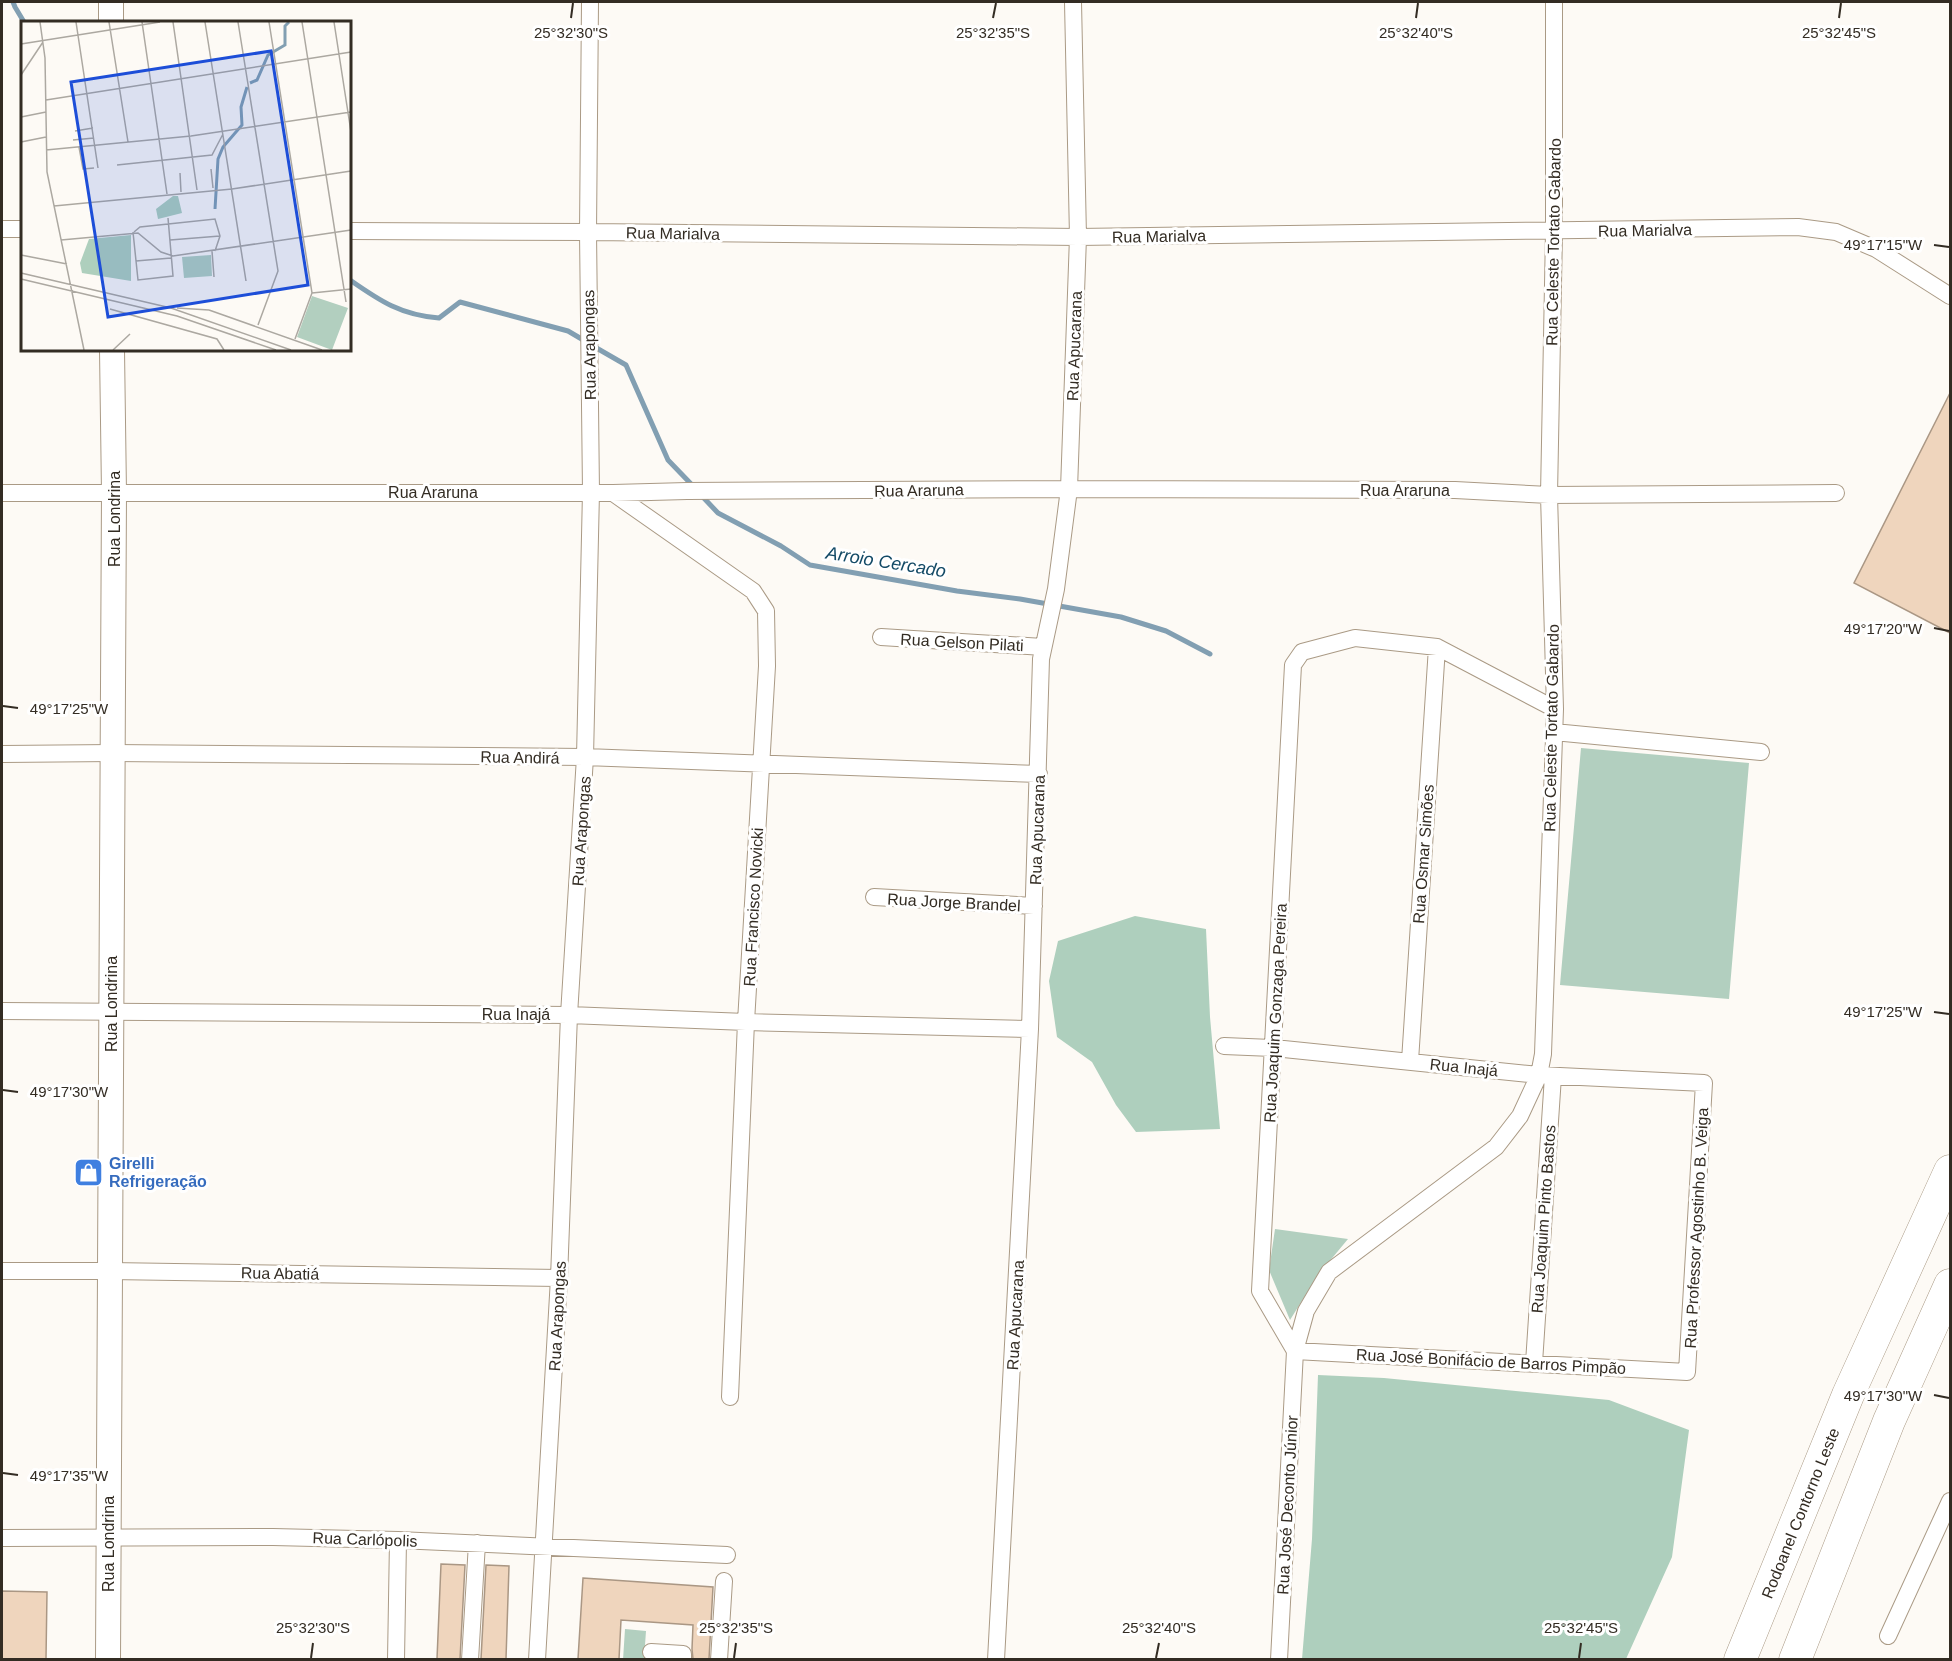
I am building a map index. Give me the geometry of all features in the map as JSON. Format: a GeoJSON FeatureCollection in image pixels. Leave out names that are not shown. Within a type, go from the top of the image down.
{"type":"FeatureCollection","features":[{"type":"Feature","properties":{"kind":"highway","name":"Rodoanel Contorno Leste"},"geometry":{"type":"LineString","coordinates":[[1740,1659],[1848,1395],[1950,1171]]}},
{"type":"Feature","properties":{"kind":"highway"},"geometry":{"type":"LineString","coordinates":[[1795,1659],[1889,1421],[1950,1286]]}},
{"type":"Feature","properties":{"kind":"street"},"geometry":{"type":"LineString","coordinates":[[111,2],[111,21]]}},
{"type":"Feature","properties":{"kind":"street","name":"Rua Arapongas"},"geometry":{"type":"LineString","coordinates":[[537,1659],[559,1278],[569,1015],[585,758],[591,492],[588,232],[590,2]]}},
{"type":"Feature","properties":{"kind":"street","name":"Rua Apucarana"},"geometry":{"type":"LineString","coordinates":[[996,1659],[1030,1029],[1043,647],[1056,589],[1069,489],[1078,237],[1073,2]]}},
{"type":"Feature","properties":{"kind":"street","name":"Rua Celeste Tortato Gabardo"},"geometry":{"type":"LineString","coordinates":[[1296,1351],[1306,1311],[1329,1272],[1496,1147],[1520,1116],[1546,1075],[1543,1054],[1555,709],[1550,495],[1554,232],[1554,2]]}},
{"type":"Feature","properties":{"kind":"street","name":"Rua Marialva"},"geometry":{"type":"LineString","coordinates":[[351,231],[1078,237],[1798,227],[1836,232],[1876,249],[1950,296]]}},
{"type":"Feature","properties":{"kind":"street"},"geometry":{"type":"LineString","coordinates":[[2,229],[21,229]]}},
{"type":"Feature","properties":{"kind":"street","name":"Rua Londrina"},"geometry":{"type":"LineString","coordinates":[[108,1659],[114,493],[112,351]]}},
{"type":"Feature","properties":{"kind":"street","name":"Rua Araruna"},"geometry":{"type":"LineString","coordinates":[[2,493],[591,492],[613,494],[687,491],[1069,489],[1443,490],[1550,495],[1836,493]]}},
{"type":"Feature","properties":{"kind":"street","name":"Rua Francisco Novicki"},"geometry":{"type":"LineString","coordinates":[[613,494],[753,591],[766,611],[767,666],[746,1022],[730,1397]]}},
{"type":"Feature","properties":{"kind":"street","name":"Rua Gelson Pilati"},"geometry":{"type":"LineString","coordinates":[[881,637],[1043,647]]}},
{"type":"Feature","properties":{"kind":"street","name":"Rua Joaquim Gonzaga Pereira"},"geometry":{"type":"LineString","coordinates":[[1296,1351],[1260,1291],[1293,665],[1302,652],[1355,638],[1437,647]]}},
{"type":"Feature","properties":{"kind":"street"},"geometry":{"type":"LineString","coordinates":[[1437,647],[1555,709]]}},
{"type":"Feature","properties":{"kind":"street","name":"Rua Osmar Simões"},"geometry":{"type":"LineString","coordinates":[[1410,1061],[1437,647]]}},
{"type":"Feature","properties":{"kind":"street"},"geometry":{"type":"LineString","coordinates":[[1554,732],[1761,752]]}},
{"type":"Feature","properties":{"kind":"street","name":"Rua Andirá"},"geometry":{"type":"LineString","coordinates":[[2,754],[585,758],[1039,774]]}},
{"type":"Feature","properties":{"kind":"street","name":"Rua Jorge Brandel"},"geometry":{"type":"LineString","coordinates":[[874,897],[1034,906]]}},
{"type":"Feature","properties":{"kind":"street","name":"Rua Inajá"},"geometry":{"type":"LineString","coordinates":[[2,1011],[569,1015],[1030,1029]]}},
{"type":"Feature","properties":{"kind":"street","name":"Rua Inajá"},"geometry":{"type":"LineString","coordinates":[[1224,1046],[1274,1048],[1546,1075],[1704,1083]]}},
{"type":"Feature","properties":{"kind":"street","name":"Rua Joaquim Pinto Bastos"},"geometry":{"type":"LineString","coordinates":[[1534,1363],[1546,1075]]}},
{"type":"Feature","properties":{"kind":"street","name":"Rua Professor Agostinho B. Veiga"},"geometry":{"type":"LineString","coordinates":[[1687,1372],[1704,1083]]}},
{"type":"Feature","properties":{"kind":"street","name":"Rua Abatiá"},"geometry":{"type":"LineString","coordinates":[[2,1271],[559,1278]]}},
{"type":"Feature","properties":{"kind":"street","name":"Rua José Bonifácio de Barros Pimpão"},"geometry":{"type":"LineString","coordinates":[[1296,1351],[1687,1372]]}},
{"type":"Feature","properties":{"kind":"street","name":"Rua José Deconto Júnior"},"geometry":{"type":"LineString","coordinates":[[1279,1659],[1296,1351]]}},
{"type":"Feature","properties":{"kind":"street"},"geometry":{"type":"LineString","coordinates":[[1888,1636],[1950,1501]]}},
{"type":"Feature","properties":{"kind":"street","name":"Rua Carlópolis"},"geometry":{"type":"LineString","coordinates":[[2,1538],[273,1537],[544,1545],[727,1555]]}},
{"type":"Feature","properties":{"kind":"street"},"geometry":{"type":"LineString","coordinates":[[396,1659],[398,1540]]}},
{"type":"Feature","properties":{"kind":"street"},"geometry":{"type":"LineString","coordinates":[[470,1659],[477,1544]]}},
{"type":"Feature","properties":{"kind":"street"},"geometry":{"type":"LineString","coordinates":[[719,1659],[724,1581]]}},
{"type":"Feature","properties":{"kind":"street"},"geometry":{"type":"LineString","coordinates":[[651,1652],[683,1654],[683,1659]]}},
{"type":"Feature","properties":{"kind":"green space"},"geometry":{"type":"Polygon","coordinates":[[[1581,748],[1749,763],[1729,999],[1560,985],[1581,748]]]}},
{"type":"Feature","properties":{"kind":"green space"},"geometry":{"type":"Polygon","coordinates":[[[1135,916],[1206,929],[1210,1017],[1220,1129],[1136,1132],[1116,1105],[1092,1062],[1057,1037],[1049,981],[1058,941],[1135,916]]]}},
{"type":"Feature","properties":{"kind":"green space"},"geometry":{"type":"Polygon","coordinates":[[[1275,1229],[1348,1239],[1318,1275],[1290,1320],[1269,1270],[1275,1229]]]}},
{"type":"Feature","properties":{"kind":"green space"},"geometry":{"type":"Polygon","coordinates":[[[1318,1375],[1384,1378],[1609,1400],[1689,1430],[1672,1557],[1626,1659],[1302,1659],[1312,1539],[1318,1375]]]}},
{"type":"Feature","properties":{"kind":"green space"},"geometry":{"type":"Polygon","coordinates":[[[625,1629],[646,1631],[644,1659],[623,1660],[625,1629]]]}},
{"type":"Feature","properties":{"kind":"building"},"geometry":{"type":"Polygon","coordinates":[[[1950,393],[1950,633],[1854,583],[1950,393]]]}},
{"type":"Feature","properties":{"kind":"building"},"geometry":{"type":"Polygon","coordinates":[[[441,1564],[465,1565],[460,1659],[437,1659],[441,1564]]]}},
{"type":"Feature","properties":{"kind":"building"},"geometry":{"type":"Polygon","coordinates":[[[486,1565],[509,1566],[506,1659],[481,1659],[486,1565]]]}},
{"type":"Feature","properties":{"kind":"building"},"geometry":{"type":"Polygon","coordinates":[[[583,1578],[713,1587],[709,1659],[693,1659],[693,1625],[621,1620],[619,1659],[578,1659],[583,1578]]]}},
{"type":"Feature","properties":{"kind":"building"},"geometry":{"type":"Polygon","coordinates":[[[2,1591],[47,1592],[46,1659],[2,1659],[2,1591]]]}},
{"type":"Feature","properties":{"kind":"waterway","name":"Arroio Cercado"},"geometry":{"type":"LineString","coordinates":[[13,2],[23,21]]}},
{"type":"Feature","properties":{"kind":"waterway","name":"Arroio Cercado"},"geometry":{"type":"LineString","coordinates":[[351,281],[392,306],[413,314],[439,318],[460,302],[568,331],[585,341]]}},
{"type":"Feature","properties":{"kind":"waterway","name":"Arroio Cercado"},"geometry":{"type":"LineString","coordinates":[[593,346],[626,365],[668,460],[694,487]]}},
{"type":"Feature","properties":{"kind":"waterway","name":"Arroio Cercado"},"geometry":{"type":"LineString","coordinates":[[700,494],[718,513],[781,546],[810,565],[1121,617],[1166,631],[1210,654]]}},
{"type":"Feature","properties":{"kind":"place","name":"Girelli Refrigeração"},"geometry":{"type":"Point","coordinates":[88,1172]}}]}
